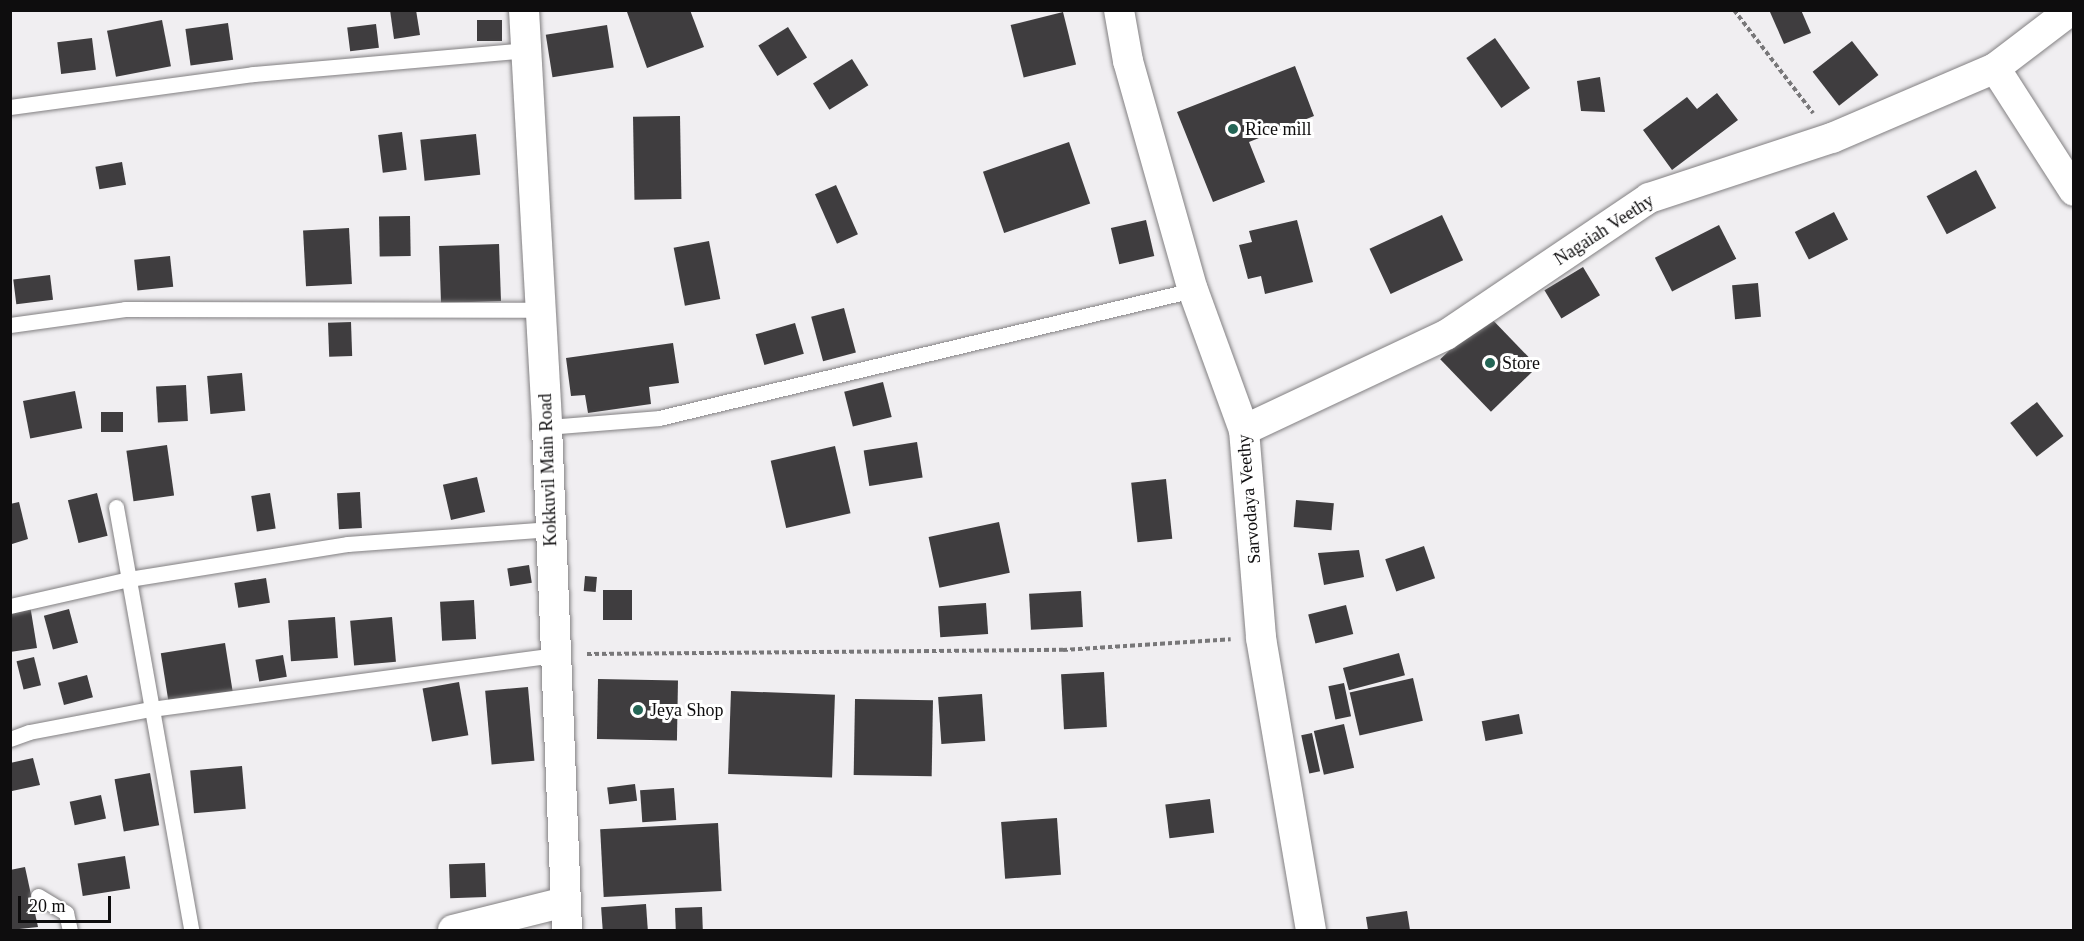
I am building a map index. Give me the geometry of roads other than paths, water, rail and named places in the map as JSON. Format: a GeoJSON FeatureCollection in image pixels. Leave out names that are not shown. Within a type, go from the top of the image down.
{"type":"FeatureCollection","features":[{"type":"Feature","properties":{"kind":"street","name":"Kokkuvil Main Road"},"geometry":{"type":"LineString","coordinates":[[524,10],[548,427],[566,916]]}},
{"type":"Feature","properties":{"kind":"street","name":"Sarvodaya Veethy"},"geometry":{"type":"LineString","coordinates":[[1119,10],[1128,61],[1193,290],[1244,430],[1261,638],[1311,930]]}},
{"type":"Feature","properties":{"kind":"street","name":"Nagaiah Veethy"},"geometry":{"type":"LineString","coordinates":[[1244,430],[1446,335],[1649,198],[1832,138],[1995,68],[2071,10]]}},
{"type":"Feature","properties":{"kind":"street"},"geometry":{"type":"LineString","coordinates":[[1995,68],[2073,191]]}},
{"type":"Feature","properties":{"kind":"street"},"geometry":{"type":"LineString","coordinates":[[453,930],[566,916]]}},
{"type":"Feature","properties":{"kind":"lane"},"geometry":{"type":"LineString","coordinates":[[10,107],[253,74],[526,50]]}},
{"type":"Feature","properties":{"kind":"lane"},"geometry":{"type":"LineString","coordinates":[[548,427],[659,418],[1193,290]]}},
{"type":"Feature","properties":{"kind":"lane"},"geometry":{"type":"LineString","coordinates":[[10,325],[124,309],[540,310]]}},
{"type":"Feature","properties":{"kind":"lane"},"geometry":{"type":"LineString","coordinates":[[116,507],[191,930]]}},
{"type":"Feature","properties":{"kind":"lane"},"geometry":{"type":"LineString","coordinates":[[10,606],[129,579],[348,544],[550,529]]}},
{"type":"Feature","properties":{"kind":"lane"},"geometry":{"type":"LineString","coordinates":[[10,739],[29,732],[152,709],[556,655]]}},
{"type":"Feature","properties":{"kind":"lane"},"geometry":{"type":"LineString","coordinates":[[38,896],[66,913],[70,930]]}},
{"type":"Feature","properties":{"kind":"place","name":"Rice mill"},"geometry":{"type":"Point","coordinates":[1233,129]}},
{"type":"Feature","properties":{"kind":"place","name":"Store"},"geometry":{"type":"Point","coordinates":[1490,363]}},
{"type":"Feature","properties":{"kind":"place","name":"Jeya Shop"},"geometry":{"type":"Point","coordinates":[638,710]}}]}
